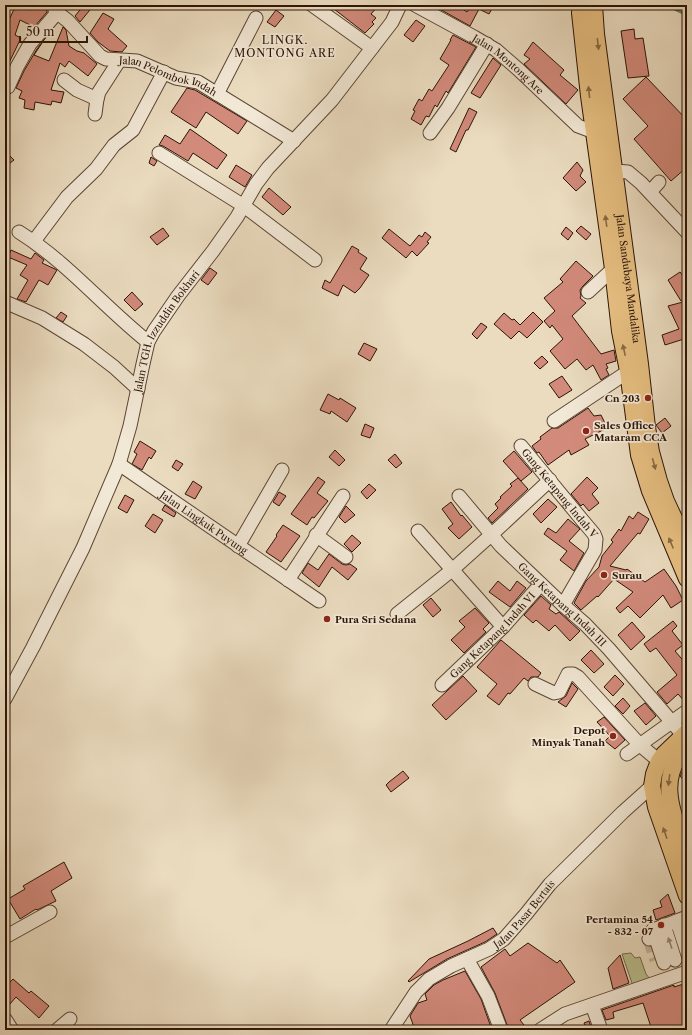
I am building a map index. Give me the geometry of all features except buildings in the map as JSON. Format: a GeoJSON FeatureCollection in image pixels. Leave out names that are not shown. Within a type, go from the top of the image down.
{"type":"FeatureCollection","features":[{"type":"Feature","properties":{"kind":"main road"},"geometry":{"type":"LineString","coordinates":[[581,5],[580,13],[594,132],[604,155],[613,269],[620,331],[634,367],[641,462],[653,498],[687,579]]}},
{"type":"Feature","properties":{"kind":"main road","name":"Jalan Sandubaya Mandalika"},"geometry":{"type":"LineString","coordinates":[[594,5],[604,155],[614,171],[634,367],[651,452],[659,481],[666,501],[687,546]]}},
{"type":"Feature","properties":{"kind":"main road"},"geometry":{"type":"LineString","coordinates":[[683,856],[656,807],[652,786],[654,774],[659,761],[664,754],[686,738]]}},
{"type":"Feature","properties":{"kind":"main road"},"geometry":{"type":"LineString","coordinates":[[686,738],[674,763],[668,786],[683,856],[687,896]]}},
{"type":"Feature","properties":{"kind":"street"},"geometry":{"type":"LineString","coordinates":[[312,5],[372,48]]}},
{"type":"Feature","properties":{"kind":"street","name":"Jalan TGH. Izzuddin Bokhari"},"geometry":{"type":"LineString","coordinates":[[5,697],[33,647],[83,548],[119,464],[130,426],[142,364],[148,342],[154,331],[244,206],[256,184],[268,168],[332,100],[392,22],[400,5]]}},
{"type":"Feature","properties":{"kind":"street","name":"Jalan Montong Are"},"geometry":{"type":"LineString","coordinates":[[415,5],[487,44],[519,70],[578,126],[594,132]]}},
{"type":"Feature","properties":{"kind":"street"},"geometry":{"type":"LineString","coordinates":[[8,87],[30,44],[55,9]]}},
{"type":"Feature","properties":{"kind":"street","name":"Jalan Pelombok Indah"},"geometry":{"type":"LineString","coordinates":[[55,9],[100,56],[106,59],[137,61],[176,78],[198,82],[294,141]]}},
{"type":"Feature","properties":{"kind":"street"},"geometry":{"type":"LineString","coordinates":[[217,94],[256,18]]}},
{"type":"Feature","properties":{"kind":"street"},"geometry":{"type":"LineString","coordinates":[[430,133],[448,108],[487,44]]}},
{"type":"Feature","properties":{"kind":"street"},"geometry":{"type":"LineString","coordinates":[[95,114],[99,92],[119,60]]}},
{"type":"Feature","properties":{"kind":"street"},"geometry":{"type":"LineString","coordinates":[[34,241],[67,197],[96,169],[114,145],[133,130],[164,72]]}},
{"type":"Feature","properties":{"kind":"street"},"geometry":{"type":"LineString","coordinates":[[64,80],[77,90],[97,99]]}},
{"type":"Feature","properties":{"kind":"street"},"geometry":{"type":"LineString","coordinates":[[159,154],[244,206],[315,260]]}},
{"type":"Feature","properties":{"kind":"street"},"geometry":{"type":"LineString","coordinates":[[614,171],[628,172],[650,192],[687,232]]}},
{"type":"Feature","properties":{"kind":"street"},"geometry":{"type":"LineString","coordinates":[[650,192],[659,182]]}},
{"type":"Feature","properties":{"kind":"street"},"geometry":{"type":"LineString","coordinates":[[19,232],[34,241],[148,342]]}},
{"type":"Feature","properties":{"kind":"street"},"geometry":{"type":"LineString","coordinates":[[588,292],[613,269]]}},
{"type":"Feature","properties":{"kind":"street"},"geometry":{"type":"LineString","coordinates":[[5,302],[42,318],[94,351],[114,367],[138,390]]}},
{"type":"Feature","properties":{"kind":"street"},"geometry":{"type":"LineString","coordinates":[[554,421],[634,367]]}},
{"type":"Feature","properties":{"kind":"street","name":"Gang Ketapang Indah V"},"geometry":{"type":"LineString","coordinates":[[521,446],[594,534],[597,541],[594,552],[563,605]]}},
{"type":"Feature","properties":{"kind":"street","name":"Jalan Lingkuk Puyung"},"geometry":{"type":"LineString","coordinates":[[119,464],[319,601]]}},
{"type":"Feature","properties":{"kind":"street"},"geometry":{"type":"LineString","coordinates":[[238,546],[282,470]]}},
{"type":"Feature","properties":{"kind":"street"},"geometry":{"type":"LineString","coordinates":[[397,614],[452,570],[550,480]]}},
{"type":"Feature","properties":{"kind":"street"},"geometry":{"type":"LineString","coordinates":[[288,580],[343,496]]}},
{"type":"Feature","properties":{"kind":"street","name":"Gang Ketapang Indah III"},"geometry":{"type":"LineString","coordinates":[[459,496],[491,535],[563,605],[585,624],[609,649],[686,738]]}},
{"type":"Feature","properties":{"kind":"street"},"geometry":{"type":"LineString","coordinates":[[418,531],[502,627]]}},
{"type":"Feature","properties":{"kind":"street"},"geometry":{"type":"LineString","coordinates":[[316,536],[346,557]]}},
{"type":"Feature","properties":{"kind":"street","name":"Gang Ketapang Indah VI"},"geometry":{"type":"LineString","coordinates":[[442,685],[502,627],[541,584]]}},
{"type":"Feature","properties":{"kind":"street"},"geometry":{"type":"LineString","coordinates":[[535,684],[557,693],[559,692],[568,674],[573,674],[578,677],[650,754],[659,761]]}},
{"type":"Feature","properties":{"kind":"street"},"geometry":{"type":"LineString","coordinates":[[627,754],[637,740],[668,719],[687,711]]}},
{"type":"Feature","properties":{"kind":"street","name":"Jalan Pasar Bertais"},"geometry":{"type":"LineString","coordinates":[[390,1030],[416,992],[429,980],[451,966],[497,944],[508,935],[550,884],[623,812],[652,786]]}},
{"type":"Feature","properties":{"kind":"street"},"geometry":{"type":"LineString","coordinates":[[5,937],[50,912]]}},
{"type":"Feature","properties":{"kind":"street"},"geometry":{"type":"LineString","coordinates":[[671,960],[655,931],[682,919],[687,952]]}},
{"type":"Feature","properties":{"kind":"street"},"geometry":{"type":"LineString","coordinates":[[467,959],[488,996],[501,1030]]}},
{"type":"Feature","properties":{"kind":"street"},"geometry":{"type":"LineString","coordinates":[[540,1030],[566,1014],[687,972]]}},
{"type":"Feature","properties":{"kind":"street"},"geometry":{"type":"LineString","coordinates":[[592,1005],[601,1030]]}},
{"type":"Feature","properties":{"kind":"street"},"geometry":{"type":"LineString","coordinates":[[5,1019],[12,1030]]}},
{"type":"Feature","properties":{"kind":"street"},"geometry":{"type":"LineString","coordinates":[[57,1030],[70,1019]]}},
{"type":"Feature","properties":{"kind":"green space"},"geometry":{"type":"Polygon","coordinates":[[[631,953],[635,958],[640,957],[646,974],[650,979],[634,989],[622,954],[631,953]]]}},
{"type":"Feature","properties":{"kind":"waterway"},"geometry":{"type":"LineString","coordinates":[[666,5],[687,15]]}},
{"type":"Feature","properties":{"kind":"tunnel"},"geometry":{"type":"LineString","coordinates":[[649,939],[656,960]]}},
{"type":"Feature","properties":{"kind":"place","name":"Cn 203"},"geometry":{"type":"Point","coordinates":[648,398]}},
{"type":"Feature","properties":{"kind":"place","name":"Sales Office Mataram CCA"},"geometry":{"type":"Point","coordinates":[586,431]}},
{"type":"Feature","properties":{"kind":"place","name":"Surau"},"geometry":{"type":"Point","coordinates":[604,575]}},
{"type":"Feature","properties":{"kind":"place","name":"Pura Sri Sedana"},"geometry":{"type":"Point","coordinates":[327,619]}},
{"type":"Feature","properties":{"kind":"place","name":"Depot Minyak Tanah"},"geometry":{"type":"Point","coordinates":[613,736]}},
{"type":"Feature","properties":{"kind":"place","name":"Pertamina 54 - 832 - 07"},"geometry":{"type":"Point","coordinates":[661,925]}},
{"type":"Feature","properties":{"kind":"district","name":"LINGK. MONTONG ARE"},"geometry":{"type":"Point","coordinates":[285,46]}}]}
